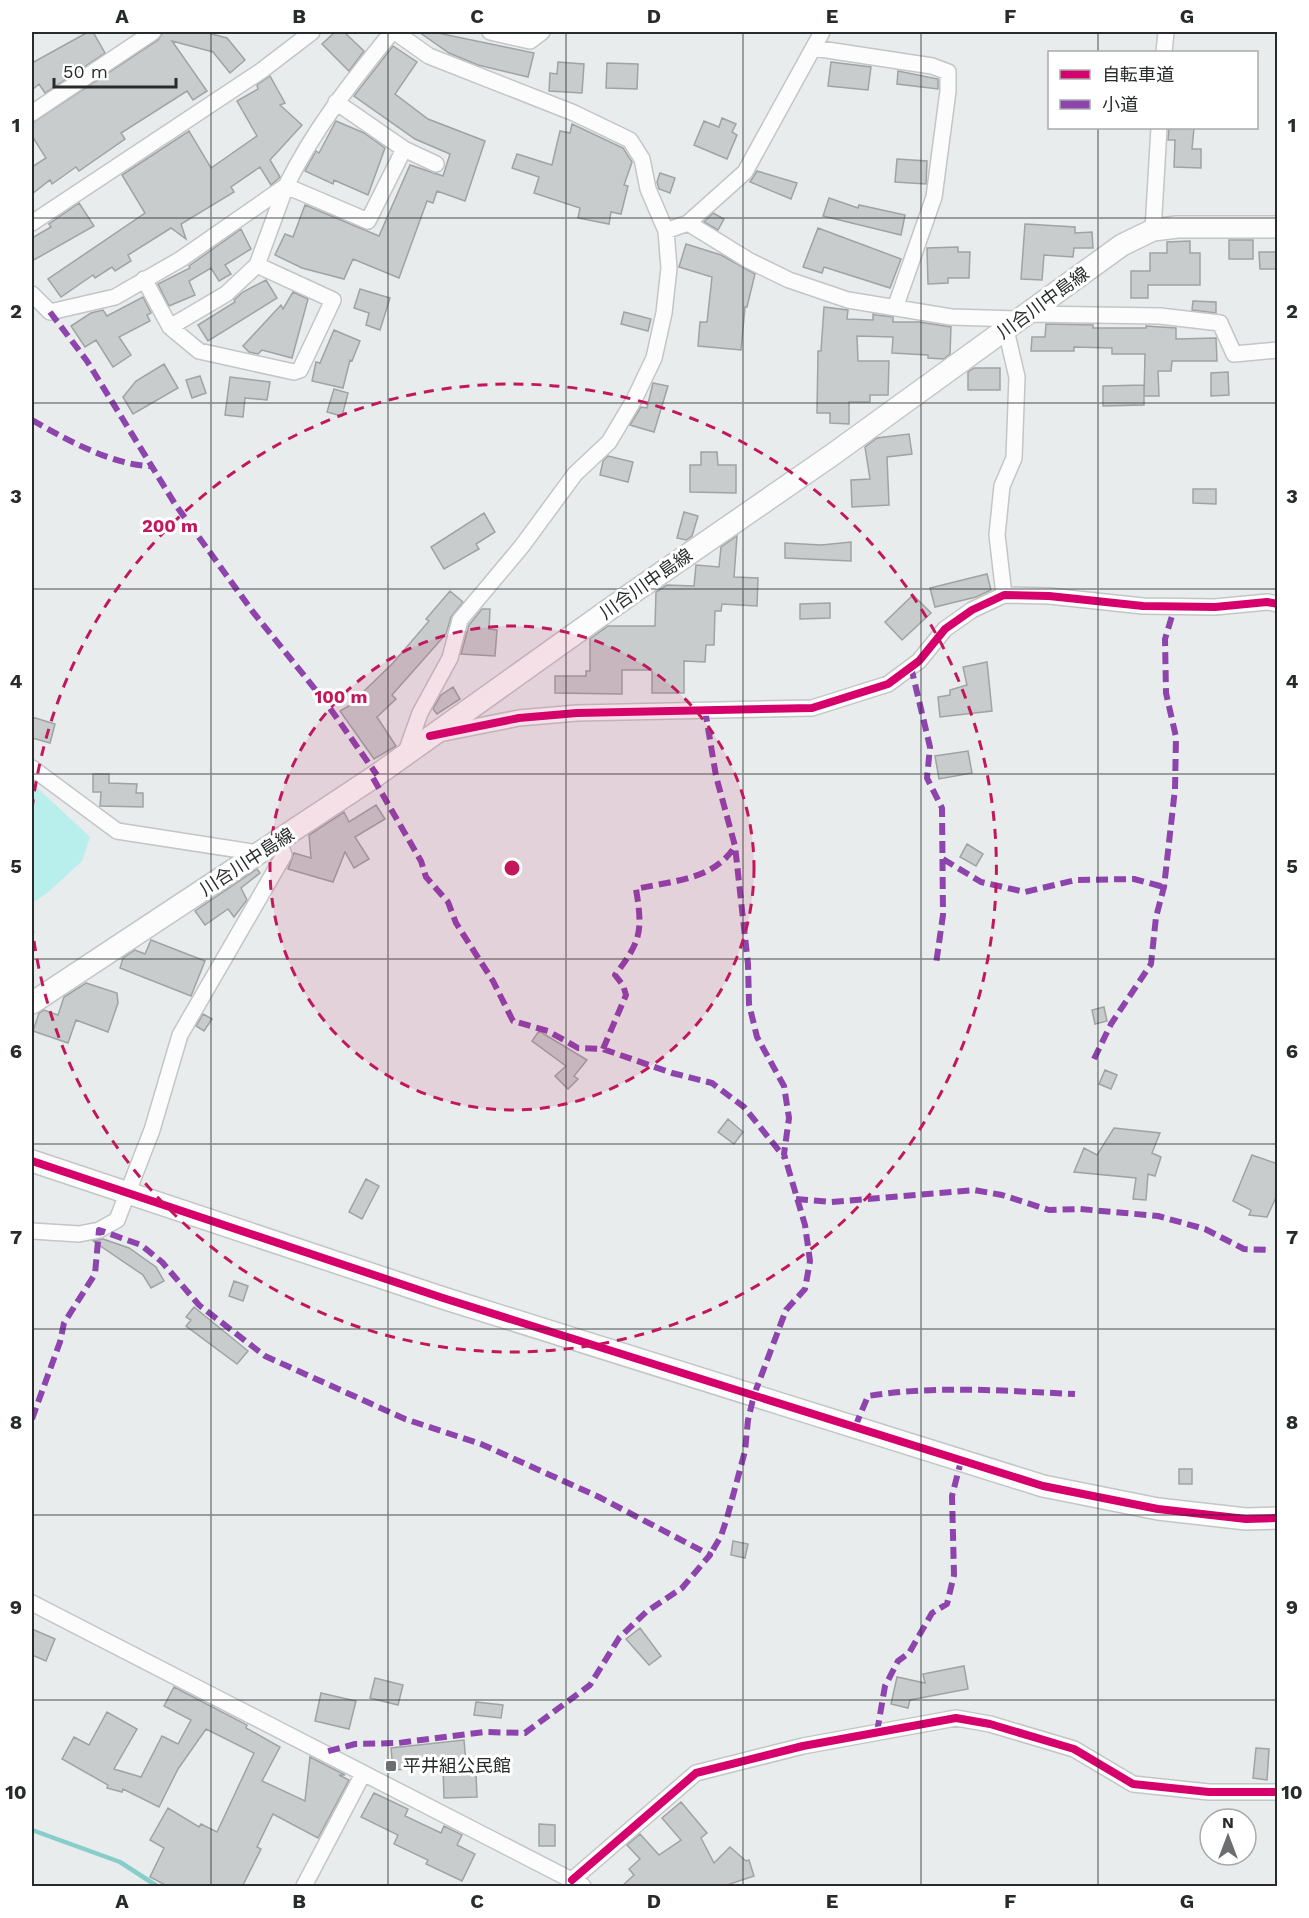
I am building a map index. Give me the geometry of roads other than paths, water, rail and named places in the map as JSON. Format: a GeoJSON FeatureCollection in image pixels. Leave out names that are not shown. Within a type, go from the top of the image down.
{"type":"FeatureCollection","features":[{"type":"Feature","properties":{"kind":"main road","name":"川合川中島線"},"geometry":{"type":"LineString","coordinates":[[32,1003],[279,841],[405,754],[1019,321],[1122,245],[1153,230],[1177,227],[1278,227]]}},
{"type":"Feature","properties":{"kind":"main road"},"geometry":{"type":"LineString","coordinates":[[32,1161],[443,1298],[1043,1486],[1158,1509],[1246,1519],[1278,1518]]}},
{"type":"Feature","properties":{"kind":"street"},"geometry":{"type":"LineString","coordinates":[[32,113],[153,32]]}},
{"type":"Feature","properties":{"kind":"street"},"geometry":{"type":"LineString","coordinates":[[32,223],[261,71],[312,32]]}},
{"type":"Feature","properties":{"kind":"street"},"geometry":{"type":"LineString","coordinates":[[170,327],[226,294],[257,265],[286,186],[306,146],[336,102],[393,32],[429,56],[574,113],[630,140],[642,159],[648,189],[666,231],[669,268],[664,312],[654,358],[634,400],[609,442],[575,474],[522,546],[460,620],[450,658],[420,713],[405,754]]}},
{"type":"Feature","properties":{"kind":"street"},"geometry":{"type":"LineString","coordinates":[[490,32],[530,41],[542,32]]}},
{"type":"Feature","properties":{"kind":"street"},"geometry":{"type":"LineString","coordinates":[[666,231],[688,223],[745,172],[822,32]]}},
{"type":"Feature","properties":{"kind":"street"},"geometry":{"type":"LineString","coordinates":[[1164,51],[1166,32]]}},
{"type":"Feature","properties":{"kind":"street"},"geometry":{"type":"LineString","coordinates":[[814,48],[932,66],[948,72],[948,91],[934,196],[895,308]]}},
{"type":"Feature","properties":{"kind":"street"},"geometry":{"type":"LineString","coordinates":[[336,102],[404,148],[436,164]]}},
{"type":"Feature","properties":{"kind":"street"},"geometry":{"type":"LineString","coordinates":[[1153,230],[1160,129]]}},
{"type":"Feature","properties":{"kind":"street"},"geometry":{"type":"LineString","coordinates":[[286,186],[368,221],[404,148]]}},
{"type":"Feature","properties":{"kind":"street"},"geometry":{"type":"LineString","coordinates":[[32,294],[50,312],[115,297],[181,259],[286,186]]}},
{"type":"Feature","properties":{"kind":"street"},"geometry":{"type":"LineString","coordinates":[[688,223],[748,260],[789,280],[848,300],[951,316],[1019,321],[1160,316],[1220,323],[1234,354],[1278,350]]}},
{"type":"Feature","properties":{"kind":"street"},"geometry":{"type":"LineString","coordinates":[[144,279],[170,327],[199,351],[294,372],[300,370],[333,300],[257,265]]}},
{"type":"Feature","properties":{"kind":"street"},"geometry":{"type":"LineString","coordinates":[[1004,595],[997,535],[1002,486],[1014,458],[1019,321]]}},
{"type":"Feature","properties":{"kind":"street"},"geometry":{"type":"LineString","coordinates":[[430,736],[519,717],[577,713],[812,708],[888,684],[920,661],[945,630],[972,610],[1004,595],[1041,595],[1143,606],[1215,607],[1267,602],[1278,604]]}},
{"type":"Feature","properties":{"kind":"street"},"geometry":{"type":"LineString","coordinates":[[32,768],[117,831],[259,853]]}},
{"type":"Feature","properties":{"kind":"street"},"geometry":{"type":"LineString","coordinates":[[32,1231],[79,1234],[99,1230],[117,1220],[152,1130],[180,1035],[284,855],[279,841]]}},
{"type":"Feature","properties":{"kind":"street"},"geometry":{"type":"LineString","coordinates":[[32,1603],[578,1883],[696,1773],[803,1746],[957,1718],[990,1724],[1074,1749],[1133,1784],[1209,1792],[1278,1792]]}},
{"type":"Feature","properties":{"kind":"street"},"geometry":{"type":"LineString","coordinates":[[304,1887],[363,1774]]}},
{"type":"Feature","properties":{"kind":"waterway"},"geometry":{"type":"LineString","coordinates":[[32,1830],[120,1862],[157,1886]]}},
{"type":"Feature","properties":{"kind":"place","name":"平井組公民館"},"geometry":{"type":"Point","coordinates":[391,1766]}}]}
